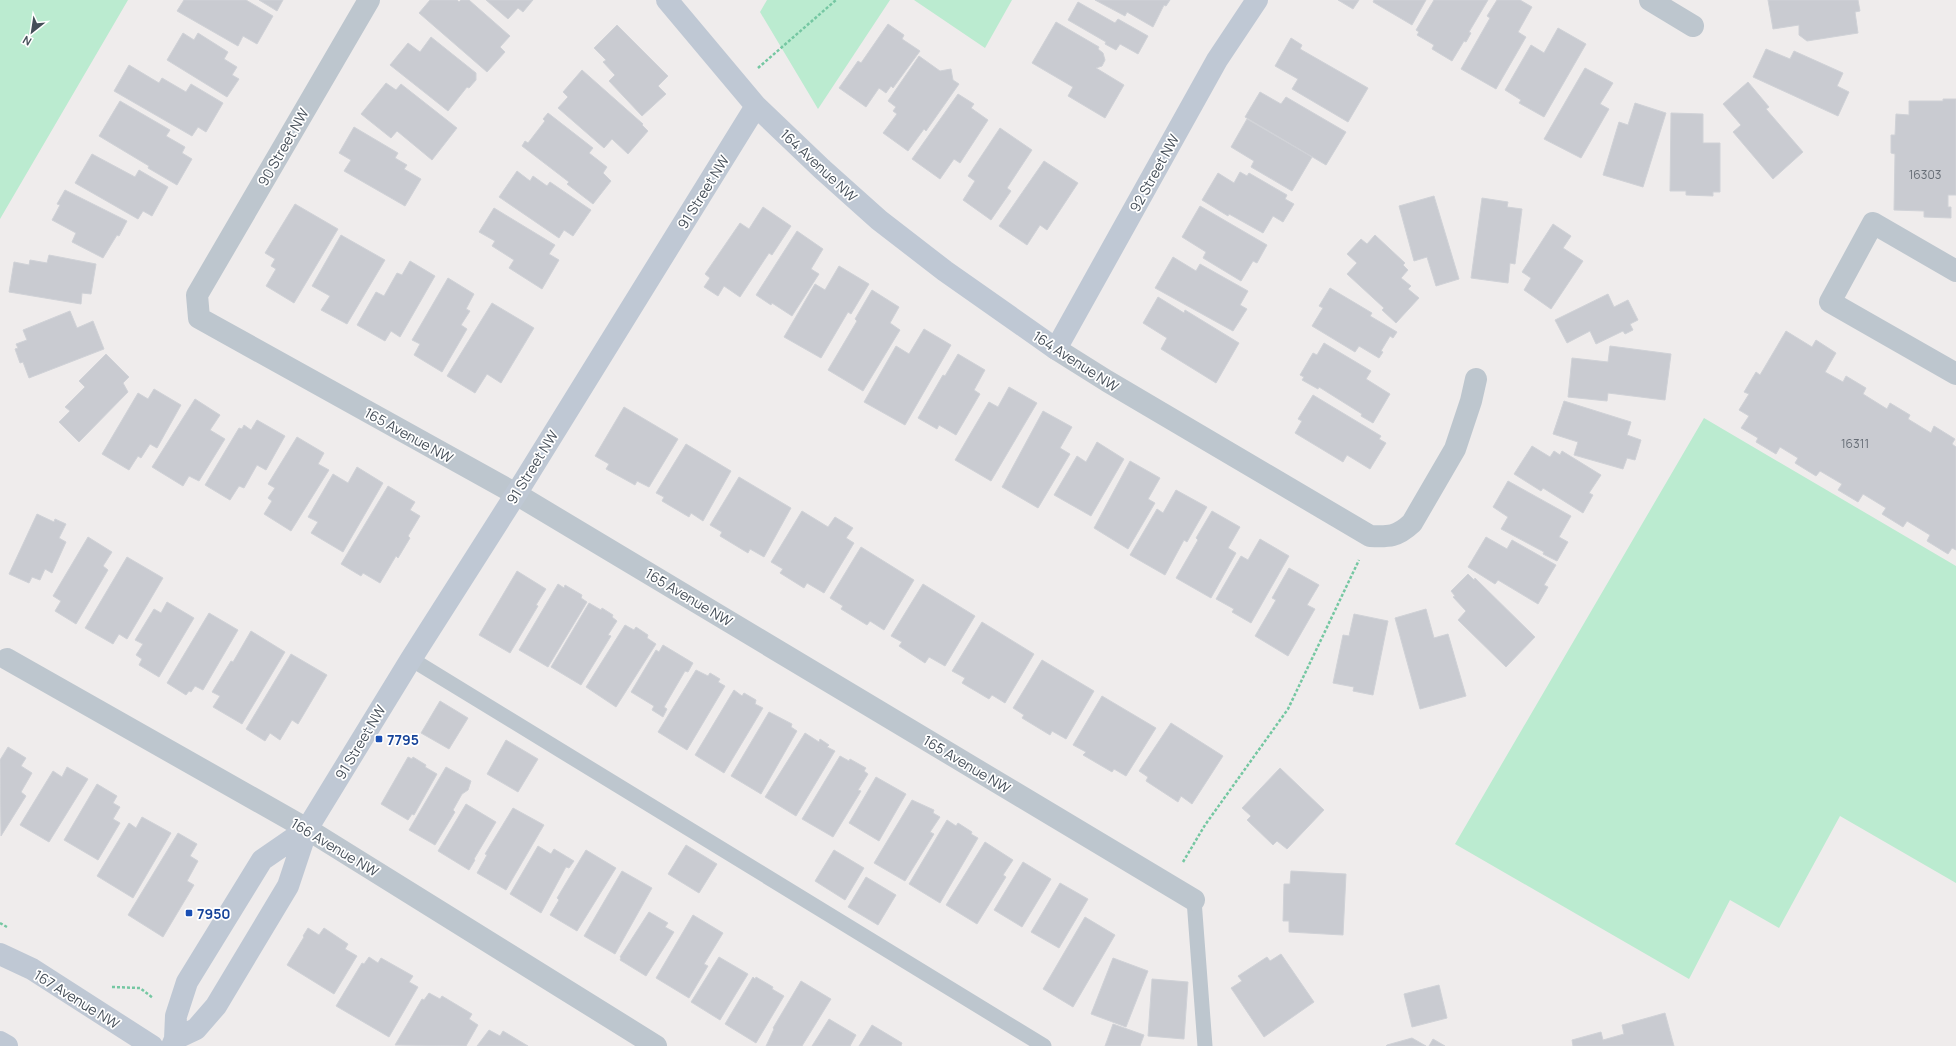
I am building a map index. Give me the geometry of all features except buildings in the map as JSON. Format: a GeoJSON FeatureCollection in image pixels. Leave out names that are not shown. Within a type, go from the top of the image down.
{"type":"FeatureCollection","features":[{"type":"Feature","properties":{"kind":"street","name":"90 Street NW"},"geometry":{"type":"LineString","coordinates":[[197,295],[369,0]]}},
{"type":"Feature","properties":{"kind":"street","name":"164 Avenue NW"},"geometry":{"type":"LineString","coordinates":[[667,0],[756,106],[822,170],[879,220],[986,301],[1056,349],[1114,385],[1370,536],[1388,537],[1402,532],[1412,523],[1454,449],[1472,400],[1476,378]]}},
{"type":"Feature","properties":{"kind":"street","name":"92 Street NW"},"geometry":{"type":"LineString","coordinates":[[1056,349],[1218,60],[1257,0]]}},
{"type":"Feature","properties":{"kind":"street"},"geometry":{"type":"LineString","coordinates":[[1650,0],[1693,26]]}},
{"type":"Feature","properties":{"kind":"street","name":"91 Street NW"},"geometry":{"type":"LineString","coordinates":[[173,1042],[196,1029],[216,1006],[288,886],[307,829],[410,659],[516,494],[756,106]]}},
{"type":"Feature","properties":{"kind":"street"},"geometry":{"type":"LineString","coordinates":[[1956,271],[1873,223],[1830,302],[1956,374]]}},
{"type":"Feature","properties":{"kind":"street","name":"165 Avenue NW"},"geometry":{"type":"LineString","coordinates":[[197,295],[199,318],[516,494],[1194,900]]}},
{"type":"Feature","properties":{"kind":"street","name":"166 Avenue NW"},"geometry":{"type":"LineString","coordinates":[[7,659],[307,829],[656,1046]]}},
{"type":"Feature","properties":{"kind":"street","name":"91 Street NW"},"geometry":{"type":"LineString","coordinates":[[173,1042],[176,1016],[187,982],[262,860],[307,829]]}},
{"type":"Feature","properties":{"kind":"street","name":"167 Avenue NW"},"geometry":{"type":"LineString","coordinates":[[0,954],[32,970],[152,1046]]}},
{"type":"Feature","properties":{"kind":"street"},"geometry":{"type":"LineString","coordinates":[[0,1042],[7,1046]]}},
{"type":"Feature","properties":{"kind":"lane"},"geometry":{"type":"LineString","coordinates":[[410,659],[1044,1046]]}},
{"type":"Feature","properties":{"kind":"lane"},"geometry":{"type":"LineString","coordinates":[[1194,900],[1205,1046]]}},
{"type":"Feature","properties":{"kind":"path"},"geometry":{"type":"LineString","coordinates":[[738,85],[836,0]]}},
{"type":"Feature","properties":{"kind":"path"},"geometry":{"type":"LineString","coordinates":[[1169,884],[1205,826],[1288,709],[1370,536]]}},
{"type":"Feature","properties":{"kind":"path"},"geometry":{"type":"LineString","coordinates":[[0,923],[14,931]]}},
{"type":"Feature","properties":{"kind":"path"},"geometry":{"type":"LineString","coordinates":[[111,986],[140,988],[176,1016]]}},
{"type":"Feature","properties":{"kind":"green space"},"geometry":{"type":"Polygon","coordinates":[[[0,0],[128,0],[0,219],[0,0]]]}},
{"type":"Feature","properties":{"kind":"green space"},"geometry":{"type":"Polygon","coordinates":[[[767,0],[890,0],[818,109],[760,12],[767,0]]]}},
{"type":"Feature","properties":{"kind":"green space"},"geometry":{"type":"Polygon","coordinates":[[[914,0],[1012,0],[985,48],[914,0]]]}},
{"type":"Feature","properties":{"kind":"green space"},"geometry":{"type":"Polygon","coordinates":[[[1704,418],[1956,566],[1956,883],[1840,816],[1779,928],[1730,900],[1689,979],[1455,844],[1704,418]]]}},
{"type":"Feature","properties":{"kind":"place","name":"7795"},"geometry":{"type":"Point","coordinates":[379,739]}},
{"type":"Feature","properties":{"kind":"place","name":"7950"},"geometry":{"type":"Point","coordinates":[189,913]}}]}
